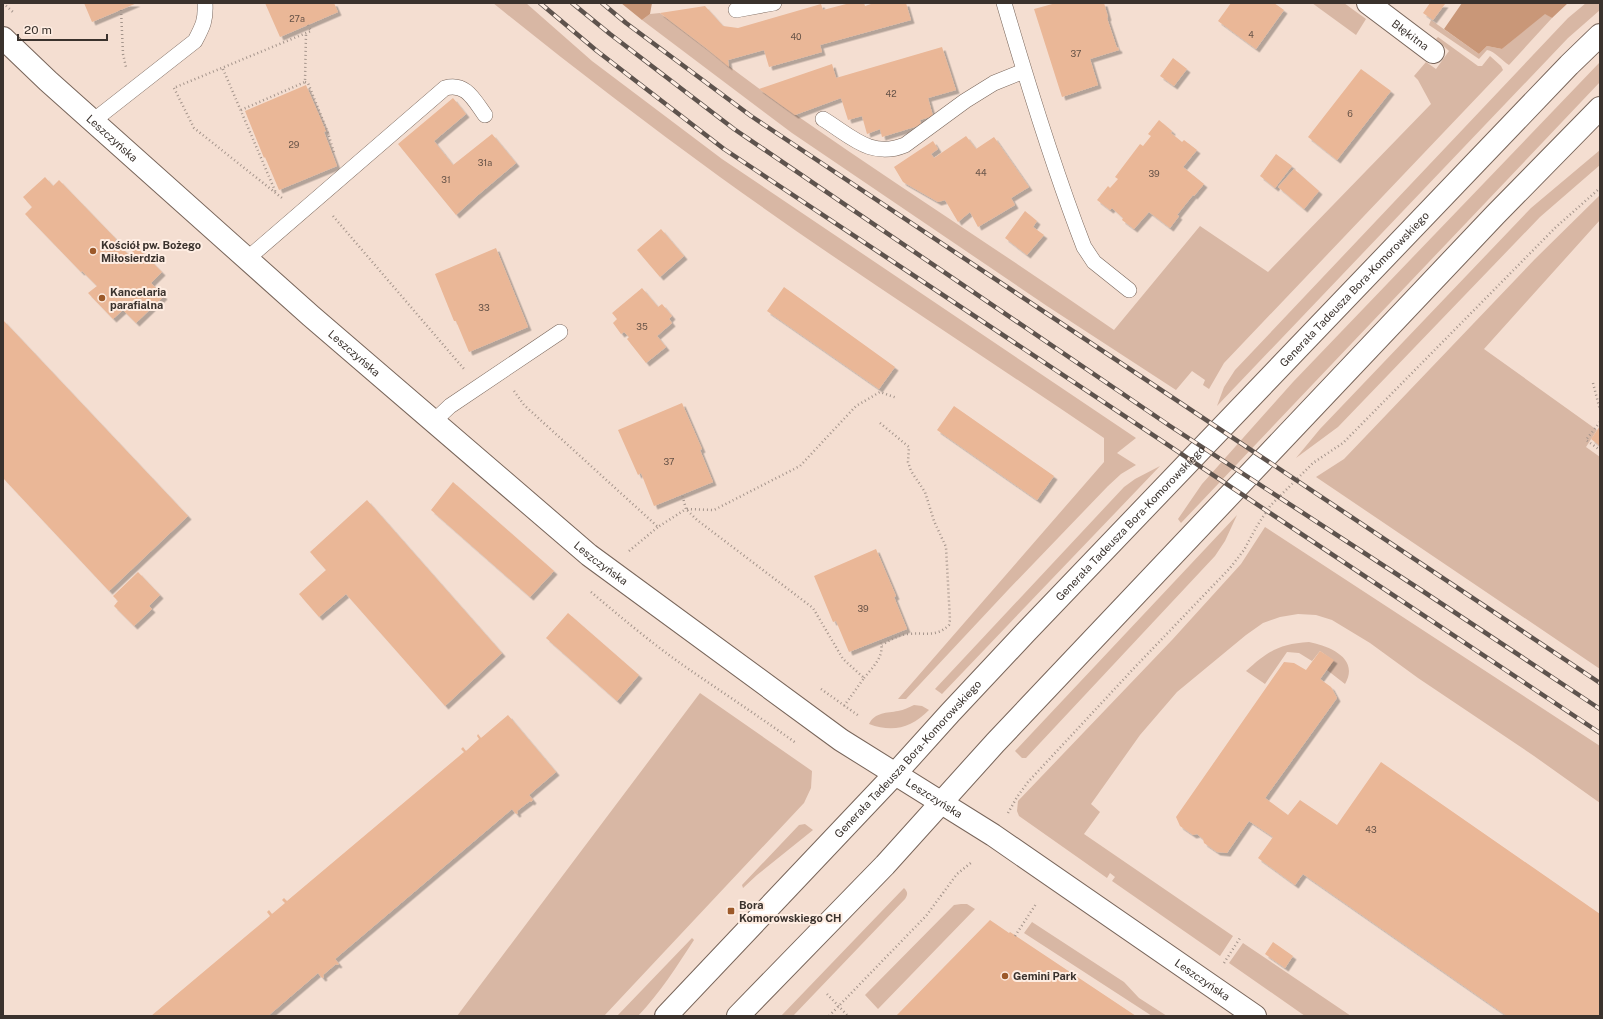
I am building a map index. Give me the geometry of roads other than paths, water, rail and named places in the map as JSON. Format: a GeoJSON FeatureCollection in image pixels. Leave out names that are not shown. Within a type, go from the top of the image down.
{"type":"FeatureCollection","features":[{"type":"Feature","properties":{"kind":"main road","name":"Błękitna"},"geometry":{"type":"LineString","coordinates":[[1368,3],[1433,52]]}},
{"type":"Feature","properties":{"kind":"main road","name":"Generała Tadeusza Bora-Komorowskiego"},"geometry":{"type":"LineString","coordinates":[[666,1016],[895,774],[950,713],[1569,64],[1600,35]]}},
{"type":"Feature","properties":{"kind":"main road","name":"Leszczyńska"},"geometry":{"type":"LineString","coordinates":[[3,38],[92,121],[247,259],[588,555],[822,727],[993,835],[1255,1016]]}},
{"type":"Feature","properties":{"kind":"main road"},"geometry":{"type":"LineString","coordinates":[[738,1016],[885,865],[995,743],[1474,238],[1600,108]]}},
{"type":"Feature","properties":{"kind":"lane"},"geometry":{"type":"LineString","coordinates":[[92,121],[195,41],[204,25],[205,3]]}},
{"type":"Feature","properties":{"kind":"lane"},"geometry":{"type":"LineString","coordinates":[[736,10],[774,3]]}},
{"type":"Feature","properties":{"kind":"lane"},"geometry":{"type":"LineString","coordinates":[[1004,3],[1024,71],[1084,247],[1094,262],[1129,290]]}},
{"type":"Feature","properties":{"kind":"lane"},"geometry":{"type":"LineString","coordinates":[[823,119],[868,148],[894,150],[905,145],[965,101],[988,87],[1024,71]]}},
{"type":"Feature","properties":{"kind":"lane"},"geometry":{"type":"LineString","coordinates":[[247,259],[445,88],[452,86],[466,90],[485,115]]}},
{"type":"Feature","properties":{"kind":"lane"},"geometry":{"type":"LineString","coordinates":[[433,422],[450,406],[479,388],[560,332]]}},
{"type":"Feature","properties":{"kind":"railway"},"geometry":{"type":"LineString","coordinates":[[540,3],[597,51],[724,149],[1600,733]]}},
{"type":"Feature","properties":{"kind":"railway"},"geometry":{"type":"LineString","coordinates":[[572,3],[734,129],[1170,426],[1600,709]]}},
{"type":"Feature","properties":{"kind":"railway"},"geometry":{"type":"LineString","coordinates":[[602,3],[626,23],[751,116],[1600,683]]}},
{"type":"Feature","properties":{"kind":"place","name":"Kościół pw. Bożego Miłosierdzia"},"geometry":{"type":"Point","coordinates":[93,251]}},
{"type":"Feature","properties":{"kind":"place","name":"Kancelaria parafialna"},"geometry":{"type":"Point","coordinates":[102,298]}},
{"type":"Feature","properties":{"kind":"place","name":"Bora Komorowskiego CH"},"geometry":{"type":"Point","coordinates":[731,911]}},
{"type":"Feature","properties":{"kind":"place","name":"Gemini Park"},"geometry":{"type":"Point","coordinates":[1005,976]}}]}
